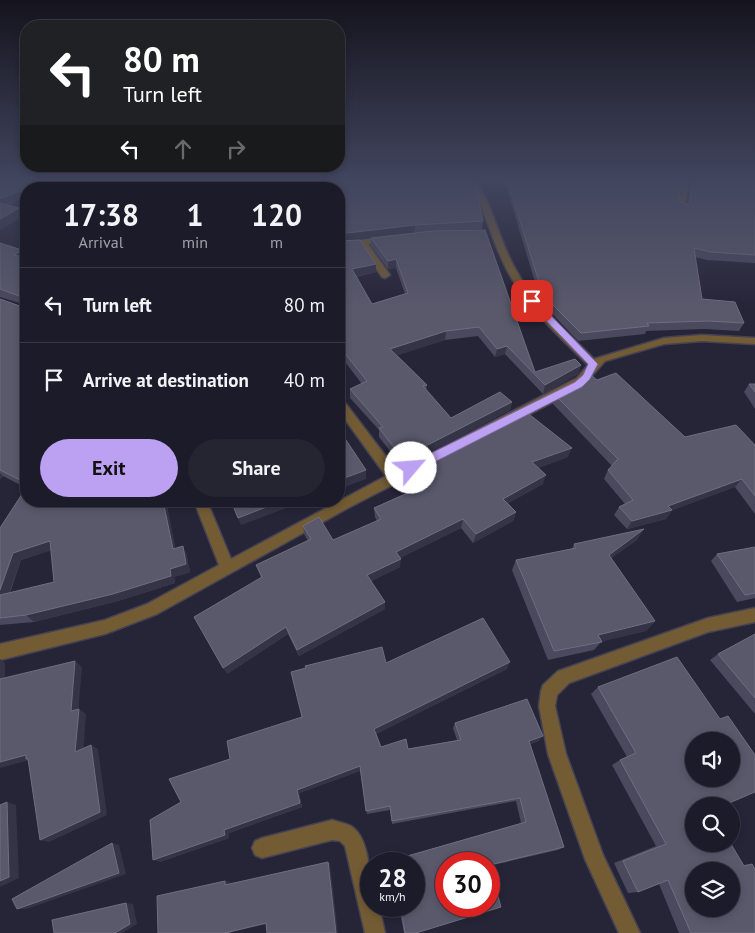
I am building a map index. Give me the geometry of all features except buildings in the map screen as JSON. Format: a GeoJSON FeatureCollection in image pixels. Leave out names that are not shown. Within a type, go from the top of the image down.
{"type":"FeatureCollection","features":[{"type":"Feature","properties":{"kind":"street"},"geometry":{"type":"LineString","coordinates":[[488,223],[491,234],[522,290],[593,364]]}},
{"type":"Feature","properties":{"kind":"street"},"geometry":{"type":"LineString","coordinates":[[345,245],[396,239]]}},
{"type":"Feature","properties":{"kind":"street"},"geometry":{"type":"LineString","coordinates":[[362,242],[385,274]]}},
{"type":"Feature","properties":{"kind":"street"},"geometry":{"type":"LineString","coordinates":[[345,503],[578,384],[587,376],[593,364],[601,359],[664,341],[702,338],[755,341]]}},
{"type":"Feature","properties":{"kind":"street"},"geometry":{"type":"LineString","coordinates":[[345,412],[394,477]]}},
{"type":"Feature","properties":{"kind":"street"},"geometry":{"type":"LineString","coordinates":[[202,507],[227,567]]}},
{"type":"Feature","properties":{"kind":"street"},"geometry":{"type":"LineString","coordinates":[[0,652],[105,627],[152,609],[338,507]]}},
{"type":"Feature","properties":{"kind":"street"},"geometry":{"type":"LineString","coordinates":[[630,933],[595,859],[557,754],[547,706],[549,691],[564,677],[708,625],[755,615]]}},
{"type":"Feature","properties":{"kind":"street"},"geometry":{"type":"LineString","coordinates":[[262,848],[332,830],[345,833],[353,841],[375,933]]}},
{"type":"Feature","properties":{"kind":"route"},"geometry":{"type":"LineString","coordinates":[[411,468],[578,384],[587,376],[593,364],[532,301]]}}]}
